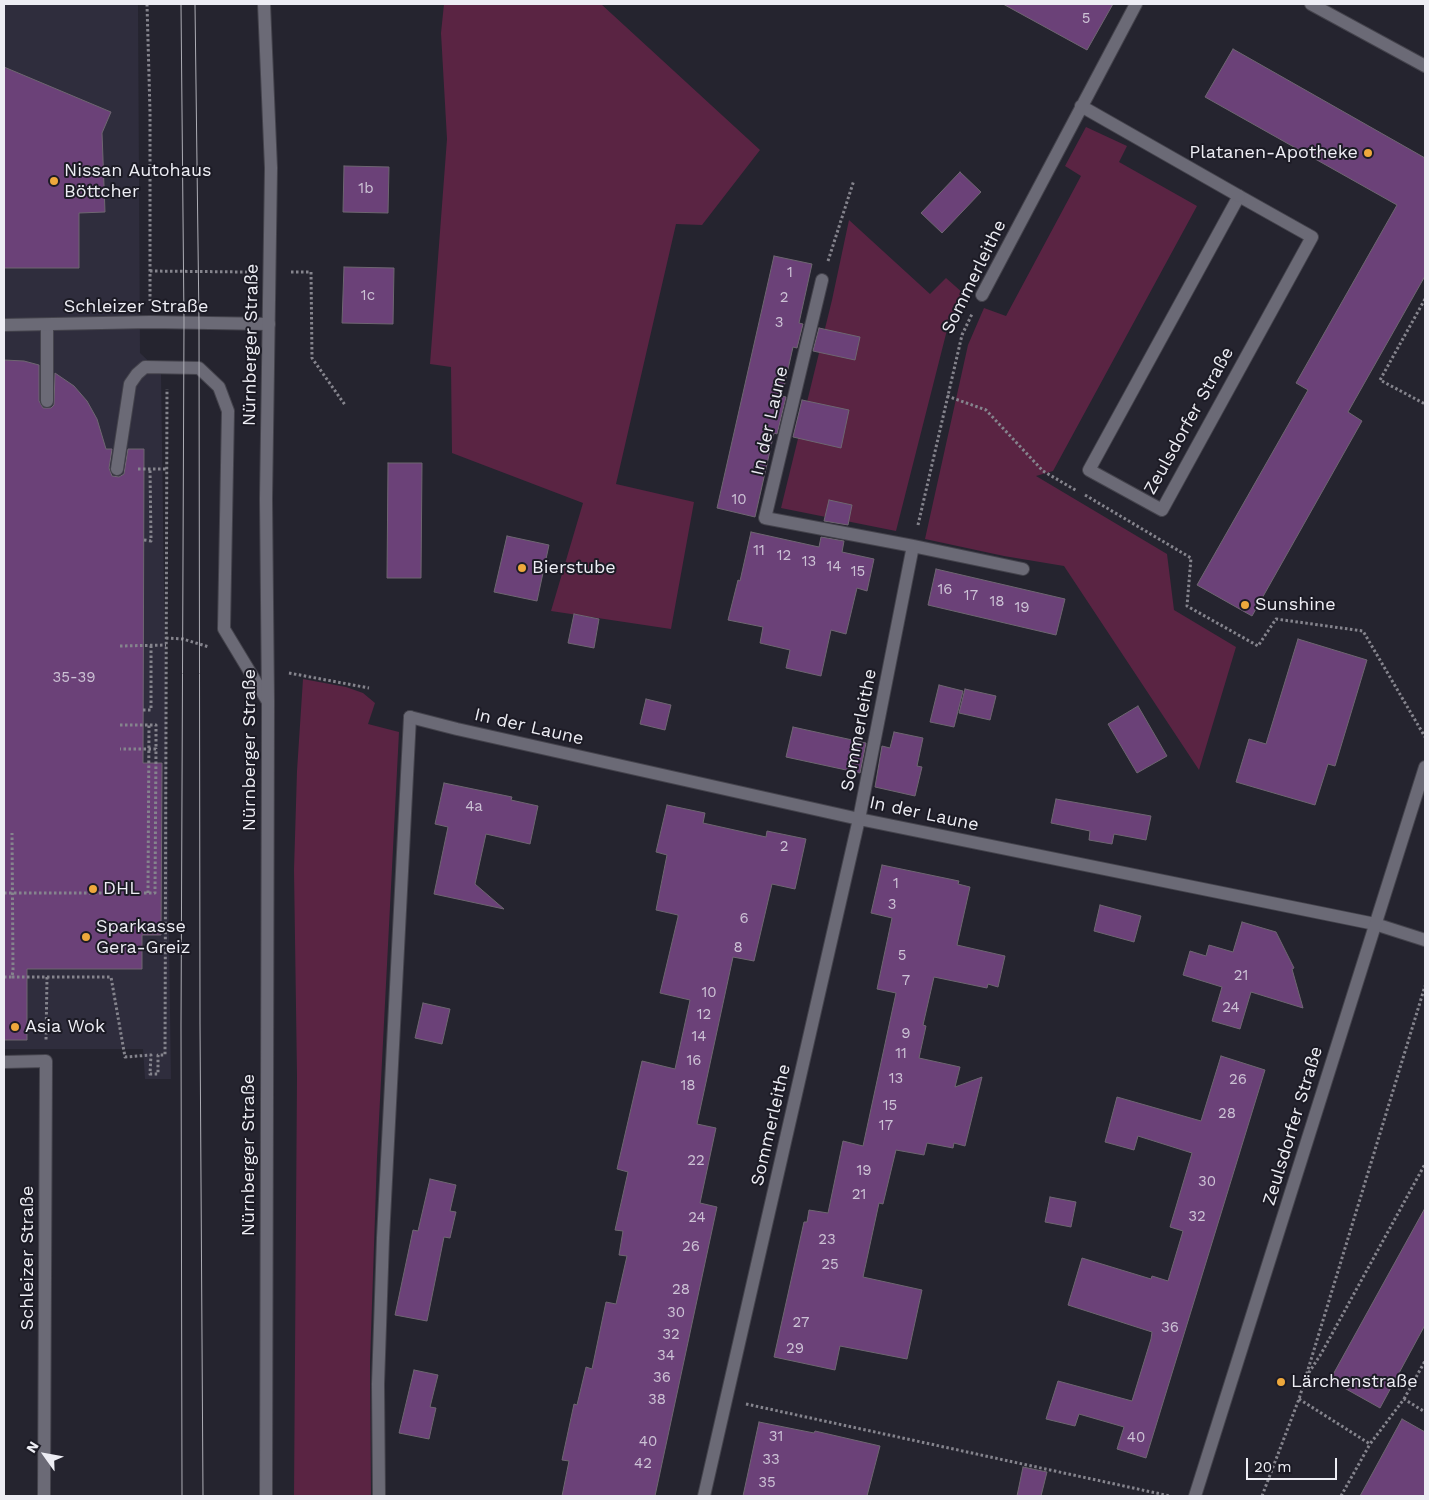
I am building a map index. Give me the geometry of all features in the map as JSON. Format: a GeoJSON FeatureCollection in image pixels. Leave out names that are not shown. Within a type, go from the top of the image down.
{"type":"FeatureCollection","features":[{"type":"Feature","properties":{"kind":"street","name":"Nürnberger Straße"},"geometry":{"type":"LineString","coordinates":[[264,4],[271,168],[266,499],[268,702],[266,1496]]}},
{"type":"Feature","properties":{"kind":"street","name":"Sommerleithe"},"geometry":{"type":"LineString","coordinates":[[982,295],[1136,4]]}},
{"type":"Feature","properties":{"kind":"street"},"geometry":{"type":"LineString","coordinates":[[1312,4],[1425,66]]}},
{"type":"Feature","properties":{"kind":"street","name":"Zeulsdorfer Straße"},"geometry":{"type":"LineString","coordinates":[[1081,106],[1312,237],[1162,510],[1089,470],[1239,196]]}},
{"type":"Feature","properties":{"kind":"street","name":"In der Laune"},"geometry":{"type":"LineString","coordinates":[[822,280],[765,518],[913,546],[1023,570]]}},
{"type":"Feature","properties":{"kind":"street","name":"Schleizer Straße"},"geometry":{"type":"LineString","coordinates":[[4,325],[150,322],[269,324]]}},
{"type":"Feature","properties":{"kind":"street"},"geometry":{"type":"LineString","coordinates":[[47,325],[47,401]]}},
{"type":"Feature","properties":{"kind":"street"},"geometry":{"type":"LineString","coordinates":[[118,469],[130,384],[145,367],[198,368],[219,387],[228,411],[224,629],[268,702]]}},
{"type":"Feature","properties":{"kind":"street","name":"Sommerleithe"},"geometry":{"type":"LineString","coordinates":[[704,1496],[859,819],[913,546]]}},
{"type":"Feature","properties":{"kind":"street","name":"In der Laune"},"geometry":{"type":"LineString","coordinates":[[378,1496],[378,1384],[383,1238],[410,717],[859,819],[1374,924],[1425,940]]}},
{"type":"Feature","properties":{"kind":"street","name":"Zeulsdorfer Straße"},"geometry":{"type":"LineString","coordinates":[[1195,1496],[1425,767]]}},
{"type":"Feature","properties":{"kind":"street","name":"Schleizer Straße"},"geometry":{"type":"LineString","coordinates":[[44,1496],[46,1061]]}},
{"type":"Feature","properties":{"kind":"street"},"geometry":{"type":"LineString","coordinates":[[4,1062],[46,1061]]}},
{"type":"Feature","properties":{"kind":"path"},"geometry":{"type":"LineString","coordinates":[[148,4],[150,322]]}},
{"type":"Feature","properties":{"kind":"path"},"geometry":{"type":"LineString","coordinates":[[822,280],[854,180]]}},
{"type":"Feature","properties":{"kind":"path","name":"Sommerleithe"},"geometry":{"type":"LineString","coordinates":[[913,546],[962,335],[982,295]]}},
{"type":"Feature","properties":{"kind":"path"},"geometry":{"type":"LineString","coordinates":[[1425,299],[1380,380],[1425,404]]}},
{"type":"Feature","properties":{"kind":"path"},"geometry":{"type":"LineString","coordinates":[[4,978],[111,977],[125,1057],[150,1055],[150,1074],[158,1074],[158,1055],[165,1055],[168,366]]}},
{"type":"Feature","properties":{"kind":"path"},"geometry":{"type":"LineString","coordinates":[[947,396],[986,410],[1043,471],[1191,558],[1187,606],[1258,646],[1276,619],[1363,631],[1425,738]]}},
{"type":"Feature","properties":{"kind":"path"},"geometry":{"type":"LineString","coordinates":[[118,469],[167,469]]}},
{"type":"Feature","properties":{"kind":"path"},"geometry":{"type":"LineString","coordinates":[[144,540],[151,541],[150,469]]}},
{"type":"Feature","properties":{"kind":"path"},"geometry":{"type":"LineString","coordinates":[[143,710],[151,710],[151,645]]}},
{"type":"Feature","properties":{"kind":"path"},"geometry":{"type":"LineString","coordinates":[[120,646],[166,645]]}},
{"type":"Feature","properties":{"kind":"path"},"geometry":{"type":"LineString","coordinates":[[148,724],[148,893]]}},
{"type":"Feature","properties":{"kind":"path"},"geometry":{"type":"LineString","coordinates":[[4,893],[156,893],[156,725],[120,725]]}},
{"type":"Feature","properties":{"kind":"path"},"geometry":{"type":"LineString","coordinates":[[120,749],[156,749]]}},
{"type":"Feature","properties":{"kind":"path"},"geometry":{"type":"LineString","coordinates":[[12,834],[12,977]]}},
{"type":"Feature","properties":{"kind":"path"},"geometry":{"type":"LineString","coordinates":[[46,1061],[47,977]]}},
{"type":"Feature","properties":{"kind":"path"},"geometry":{"type":"LineString","coordinates":[[1262,1496],[1299,1399],[1425,986]]}},
{"type":"Feature","properties":{"kind":"path"},"geometry":{"type":"LineString","coordinates":[[1303,1381],[1321,1354],[1425,1164]]}},
{"type":"Feature","properties":{"kind":"path"},"geometry":{"type":"LineString","coordinates":[[1341,1496],[1370,1444],[1404,1400],[1425,1361]]}},
{"type":"Feature","properties":{"kind":"path"},"geometry":{"type":"LineString","coordinates":[[1299,1399],[1370,1444]]}},
{"type":"Feature","properties":{"kind":"path"},"geometry":{"type":"LineString","coordinates":[[726,1400],[1170,1496]]}},
{"type":"Feature","properties":{"kind":"path"},"geometry":{"type":"LineString","coordinates":[[1404,1400],[1425,1412]]}},
{"type":"Feature","properties":{"kind":"shaded area"},"geometry":{"type":"Polygon","coordinates":[[[4,4],[138,4],[140,353],[161,373],[171,1079],[145,1079],[143,1049],[4,1049],[4,4]]]}},
{"type":"Feature","properties":{"kind":"shaded area"},"geometry":{"type":"Polygon","coordinates":[[[444,4],[601,4],[760,150],[702,225],[676,224],[616,484],[694,502],[671,629],[551,611],[583,503],[452,453],[451,367],[430,364],[447,139],[441,33],[444,4]]]}},
{"type":"Feature","properties":{"kind":"shaded area"},"geometry":{"type":"Polygon","coordinates":[[[1086,127],[1127,146],[1119,162],[1197,206],[1053,471],[1036,476],[1167,554],[1174,610],[1236,647],[1199,770],[1064,566],[1004,556],[925,539],[968,345],[984,308],[1006,316],[1081,176],[1065,166],[1086,127]]]}},
{"type":"Feature","properties":{"kind":"shaded area"},"geometry":{"type":"Polygon","coordinates":[[[849,220],[930,294],[946,278],[964,294],[947,330],[896,531],[781,508],[832,300],[849,220]]]}},
{"type":"Feature","properties":{"kind":"shaded area"},"geometry":{"type":"Polygon","coordinates":[[[303,679],[346,687],[363,693],[375,703],[368,724],[399,732],[377,1158],[370,1362],[371,1496],[294,1496],[297,1076],[294,870],[297,771],[303,679]]]}},
{"type":"Feature","properties":{"kind":"building"},"geometry":{"type":"Polygon","coordinates":[[[1003,4],[1113,4],[1087,50],[1003,4]]]}},
{"type":"Feature","properties":{"kind":"building"},"geometry":{"type":"Polygon","coordinates":[[[1233,49],[1425,158],[1425,276],[1348,412],[1362,421],[1252,616],[1197,585],[1308,390],[1296,383],[1397,205],[1205,97],[1233,49]]]}},
{"type":"Feature","properties":{"kind":"building","name":"Nissan Autohaus Böttcher"},"geometry":{"type":"Polygon","coordinates":[[[4,67],[111,112],[102,133],[105,212],[79,213],[79,268],[4,268],[4,67]]]}},
{"type":"Feature","properties":{"kind":"building"},"geometry":{"type":"Polygon","coordinates":[[[344,166],[389,167],[388,213],[343,212],[344,166]]]}},
{"type":"Feature","properties":{"kind":"building"},"geometry":{"type":"Polygon","coordinates":[[[960,172],[981,192],[942,233],[921,213],[960,172]]]}},
{"type":"Feature","properties":{"kind":"building"},"geometry":{"type":"Polygon","coordinates":[[[774,256],[812,264],[799,323],[803,324],[797,348],[793,347],[782,396],[786,397],[777,434],[774,433],[755,517],[717,508],[774,256]]]}},
{"type":"Feature","properties":{"kind":"building"},"geometry":{"type":"Polygon","coordinates":[[[344,267],[394,268],[393,324],[342,323],[344,267]]]}},
{"type":"Feature","properties":{"kind":"building"},"geometry":{"type":"Polygon","coordinates":[[[819,328],[860,337],[855,360],[813,351],[819,328]]]}},
{"type":"Feature","properties":{"kind":"building"},"geometry":{"type":"Polygon","coordinates":[[[4,360],[24,361],[39,365],[39,401],[43,408],[51,408],[54,405],[55,373],[74,386],[87,401],[97,419],[106,449],[112,449],[109,468],[112,476],[119,477],[124,474],[128,449],[144,449],[143,763],[162,763],[161,935],[142,935],[142,969],[27,969],[27,1040],[4,1040],[4,360]]]}},
{"type":"Feature","properties":{"kind":"building"},"geometry":{"type":"Polygon","coordinates":[[[802,400],[849,410],[841,448],[793,437],[802,400]]]}},
{"type":"Feature","properties":{"kind":"building"},"geometry":{"type":"Polygon","coordinates":[[[388,463],[422,463],[421,578],[387,578],[388,463]]]}},
{"type":"Feature","properties":{"kind":"building"},"geometry":{"type":"Polygon","coordinates":[[[829,500],[852,505],[848,525],[824,521],[829,500]]]}},
{"type":"Feature","properties":{"kind":"building"},"geometry":{"type":"Polygon","coordinates":[[[751,532],[819,547],[821,537],[844,541],[842,552],[874,559],[867,591],[857,588],[846,634],[831,630],[821,676],[786,668],[790,650],[760,643],[763,627],[728,620],[738,580],[740,581],[751,532]]]}},
{"type":"Feature","properties":{"kind":"building","name":"Bierstube"},"geometry":{"type":"Polygon","coordinates":[[[507,536],[549,545],[537,601],[494,592],[507,536]]]}},
{"type":"Feature","properties":{"kind":"building"},"geometry":{"type":"Polygon","coordinates":[[[936,569],[1065,599],[1056,635],[928,605],[936,569]]]}},
{"type":"Feature","properties":{"kind":"building"},"geometry":{"type":"Polygon","coordinates":[[[574,614],[599,619],[594,648],[568,643],[574,614]]]}},
{"type":"Feature","properties":{"kind":"building"},"geometry":{"type":"Polygon","coordinates":[[[1298,639],[1367,660],[1335,766],[1328,764],[1315,805],[1236,782],[1249,739],[1266,744],[1298,639]]]}},
{"type":"Feature","properties":{"kind":"building"},"geometry":{"type":"Polygon","coordinates":[[[939,685],[963,691],[954,727],[930,722],[939,685]]]}},
{"type":"Feature","properties":{"kind":"building"},"geometry":{"type":"Polygon","coordinates":[[[965,689],[996,696],[990,720],[959,713],[965,689]]]}},
{"type":"Feature","properties":{"kind":"building"},"geometry":{"type":"Polygon","coordinates":[[[646,699],[671,705],[665,730],[640,724],[646,699]]]}},
{"type":"Feature","properties":{"kind":"building"},"geometry":{"type":"Polygon","coordinates":[[[1138,706],[1167,756],[1137,773],[1108,724],[1138,706]]]}},
{"type":"Feature","properties":{"kind":"building"},"geometry":{"type":"Polygon","coordinates":[[[793,727],[866,743],[860,773],[786,757],[793,727]]]}},
{"type":"Feature","properties":{"kind":"building"},"geometry":{"type":"Polygon","coordinates":[[[894,732],[923,738],[917,766],[922,767],[915,796],[875,787],[882,746],[890,748],[894,732]]]}},
{"type":"Feature","properties":{"kind":"building"},"geometry":{"type":"Polygon","coordinates":[[[444,783],[512,797],[511,800],[538,806],[530,844],[486,834],[475,884],[504,909],[434,894],[448,827],[435,824],[444,783]]]}},
{"type":"Feature","properties":{"kind":"building"},"geometry":{"type":"Polygon","coordinates":[[[1056,799],[1151,816],[1146,840],[1114,834],[1112,844],[1089,840],[1090,831],[1051,823],[1056,799]]]}},
{"type":"Feature","properties":{"kind":"building"},"geometry":{"type":"Polygon","coordinates":[[[667,805],[705,813],[703,823],[766,837],[767,831],[806,839],[795,889],[772,884],[754,961],[733,957],[697,1124],[716,1128],[700,1203],[717,1207],[655,1496],[562,1496],[569,1461],[562,1460],[574,1404],[577,1405],[586,1367],[592,1369],[606,1302],[616,1304],[627,1256],[619,1255],[623,1231],[615,1230],[628,1172],[617,1169],[642,1061],[675,1069],[690,1000],[660,993],[678,917],[678,915],[656,910],[667,855],[656,852],[667,805]]]}},
{"type":"Feature","properties":{"kind":"building"},"geometry":{"type":"Polygon","coordinates":[[[882,865],[959,881],[958,884],[970,887],[957,945],[1005,956],[998,987],[988,984],[987,988],[934,977],[923,1025],[926,1026],[919,1058],[960,1067],[955,1087],[982,1077],[965,1146],[954,1143],[953,1148],[927,1143],[924,1155],[896,1150],[883,1204],[879,1203],[863,1277],[922,1290],[907,1359],[840,1346],[835,1370],[774,1357],[804,1222],[807,1222],[809,1210],[828,1213],[843,1141],[863,1146],[896,993],[877,989],[892,918],[871,913],[882,865]]]}},
{"type":"Feature","properties":{"kind":"building"},"geometry":{"type":"Polygon","coordinates":[[[1100,905],[1141,916],[1134,942],[1094,931],[1100,905]]]}},
{"type":"Feature","properties":{"kind":"building"},"geometry":{"type":"Polygon","coordinates":[[[1242,922],[1276,932],[1294,968],[1292,969],[1303,1008],[1251,992],[1240,1029],[1212,1021],[1222,987],[1183,975],[1190,951],[1206,956],[1209,945],[1233,952],[1242,922]]]}},
{"type":"Feature","properties":{"kind":"building"},"geometry":{"type":"Polygon","coordinates":[[[423,1003],[450,1009],[442,1044],[415,1038],[423,1003]]]}},
{"type":"Feature","properties":{"kind":"building"},"geometry":{"type":"Polygon","coordinates":[[[1221,1056],[1265,1070],[1146,1458],[1117,1449],[1124,1427],[1079,1414],[1075,1426],[1046,1419],[1058,1381],[1132,1401],[1151,1339],[1152,1332],[1068,1305],[1082,1258],[1151,1279],[1152,1276],[1168,1281],[1183,1231],[1170,1227],[1192,1153],[1138,1136],[1134,1150],[1105,1142],[1117,1097],[1201,1121],[1221,1056]]]}},
{"type":"Feature","properties":{"kind":"building"},"geometry":{"type":"Polygon","coordinates":[[[430,1179],[456,1185],[450,1211],[456,1212],[450,1238],[444,1237],[427,1321],[395,1315],[413,1230],[418,1231],[430,1179]]]}},
{"type":"Feature","properties":{"kind":"building"},"geometry":{"type":"Polygon","coordinates":[[[1050,1197],[1076,1202],[1071,1227],[1045,1222],[1050,1197]]]}},
{"type":"Feature","properties":{"kind":"building"},"geometry":{"type":"Polygon","coordinates":[[[1425,1208],[1425,1325],[1380,1408],[1330,1380],[1425,1208]]]}},
{"type":"Feature","properties":{"kind":"building"},"geometry":{"type":"Polygon","coordinates":[[[414,1370],[438,1375],[430,1407],[436,1408],[429,1439],[399,1433],[414,1370]]]}},
{"type":"Feature","properties":{"kind":"building"},"geometry":{"type":"Polygon","coordinates":[[[1402,1419],[1425,1432],[1425,1496],[1360,1496],[1402,1419]]]}},
{"type":"Feature","properties":{"kind":"building"},"geometry":{"type":"Polygon","coordinates":[[[759,1422],[814,1433],[815,1431],[880,1446],[867,1496],[743,1496],[759,1422]]]}},
{"type":"Feature","properties":{"kind":"building"},"geometry":{"type":"Polygon","coordinates":[[[1023,1467],[1047,1472],[1041,1496],[1017,1496],[1023,1467]]]}},
{"type":"Feature","properties":{"kind":"tram line"},"geometry":{"type":"LineString","coordinates":[[181,4],[184,322],[181,1025],[182,1496]]}},
{"type":"Feature","properties":{"kind":"tram line"},"geometry":{"type":"LineString","coordinates":[[195,4],[199,323],[203,1496]]}},
{"type":"Feature","properties":{"kind":"place","name":"Platanen-Apotheke"},"geometry":{"type":"Point","coordinates":[1368,153]}},
{"type":"Feature","properties":{"kind":"place","name":"Nissan Autohaus Böttcher"},"geometry":{"type":"Point","coordinates":[54,181]}},
{"type":"Feature","properties":{"kind":"place","name":"Bierstube"},"geometry":{"type":"Point","coordinates":[522,568]}},
{"type":"Feature","properties":{"kind":"place","name":"Sunshine"},"geometry":{"type":"Point","coordinates":[1245,605]}},
{"type":"Feature","properties":{"kind":"place","name":"DHL"},"geometry":{"type":"Point","coordinates":[93,889]}},
{"type":"Feature","properties":{"kind":"place","name":"Sparkasse Gera-Greiz"},"geometry":{"type":"Point","coordinates":[86,937]}},
{"type":"Feature","properties":{"kind":"place","name":"Asia Wok"},"geometry":{"type":"Point","coordinates":[15,1027]}},
{"type":"Feature","properties":{"kind":"place","name":"Lärchenstraße"},"geometry":{"type":"Point","coordinates":[1281,1382]}}]}
